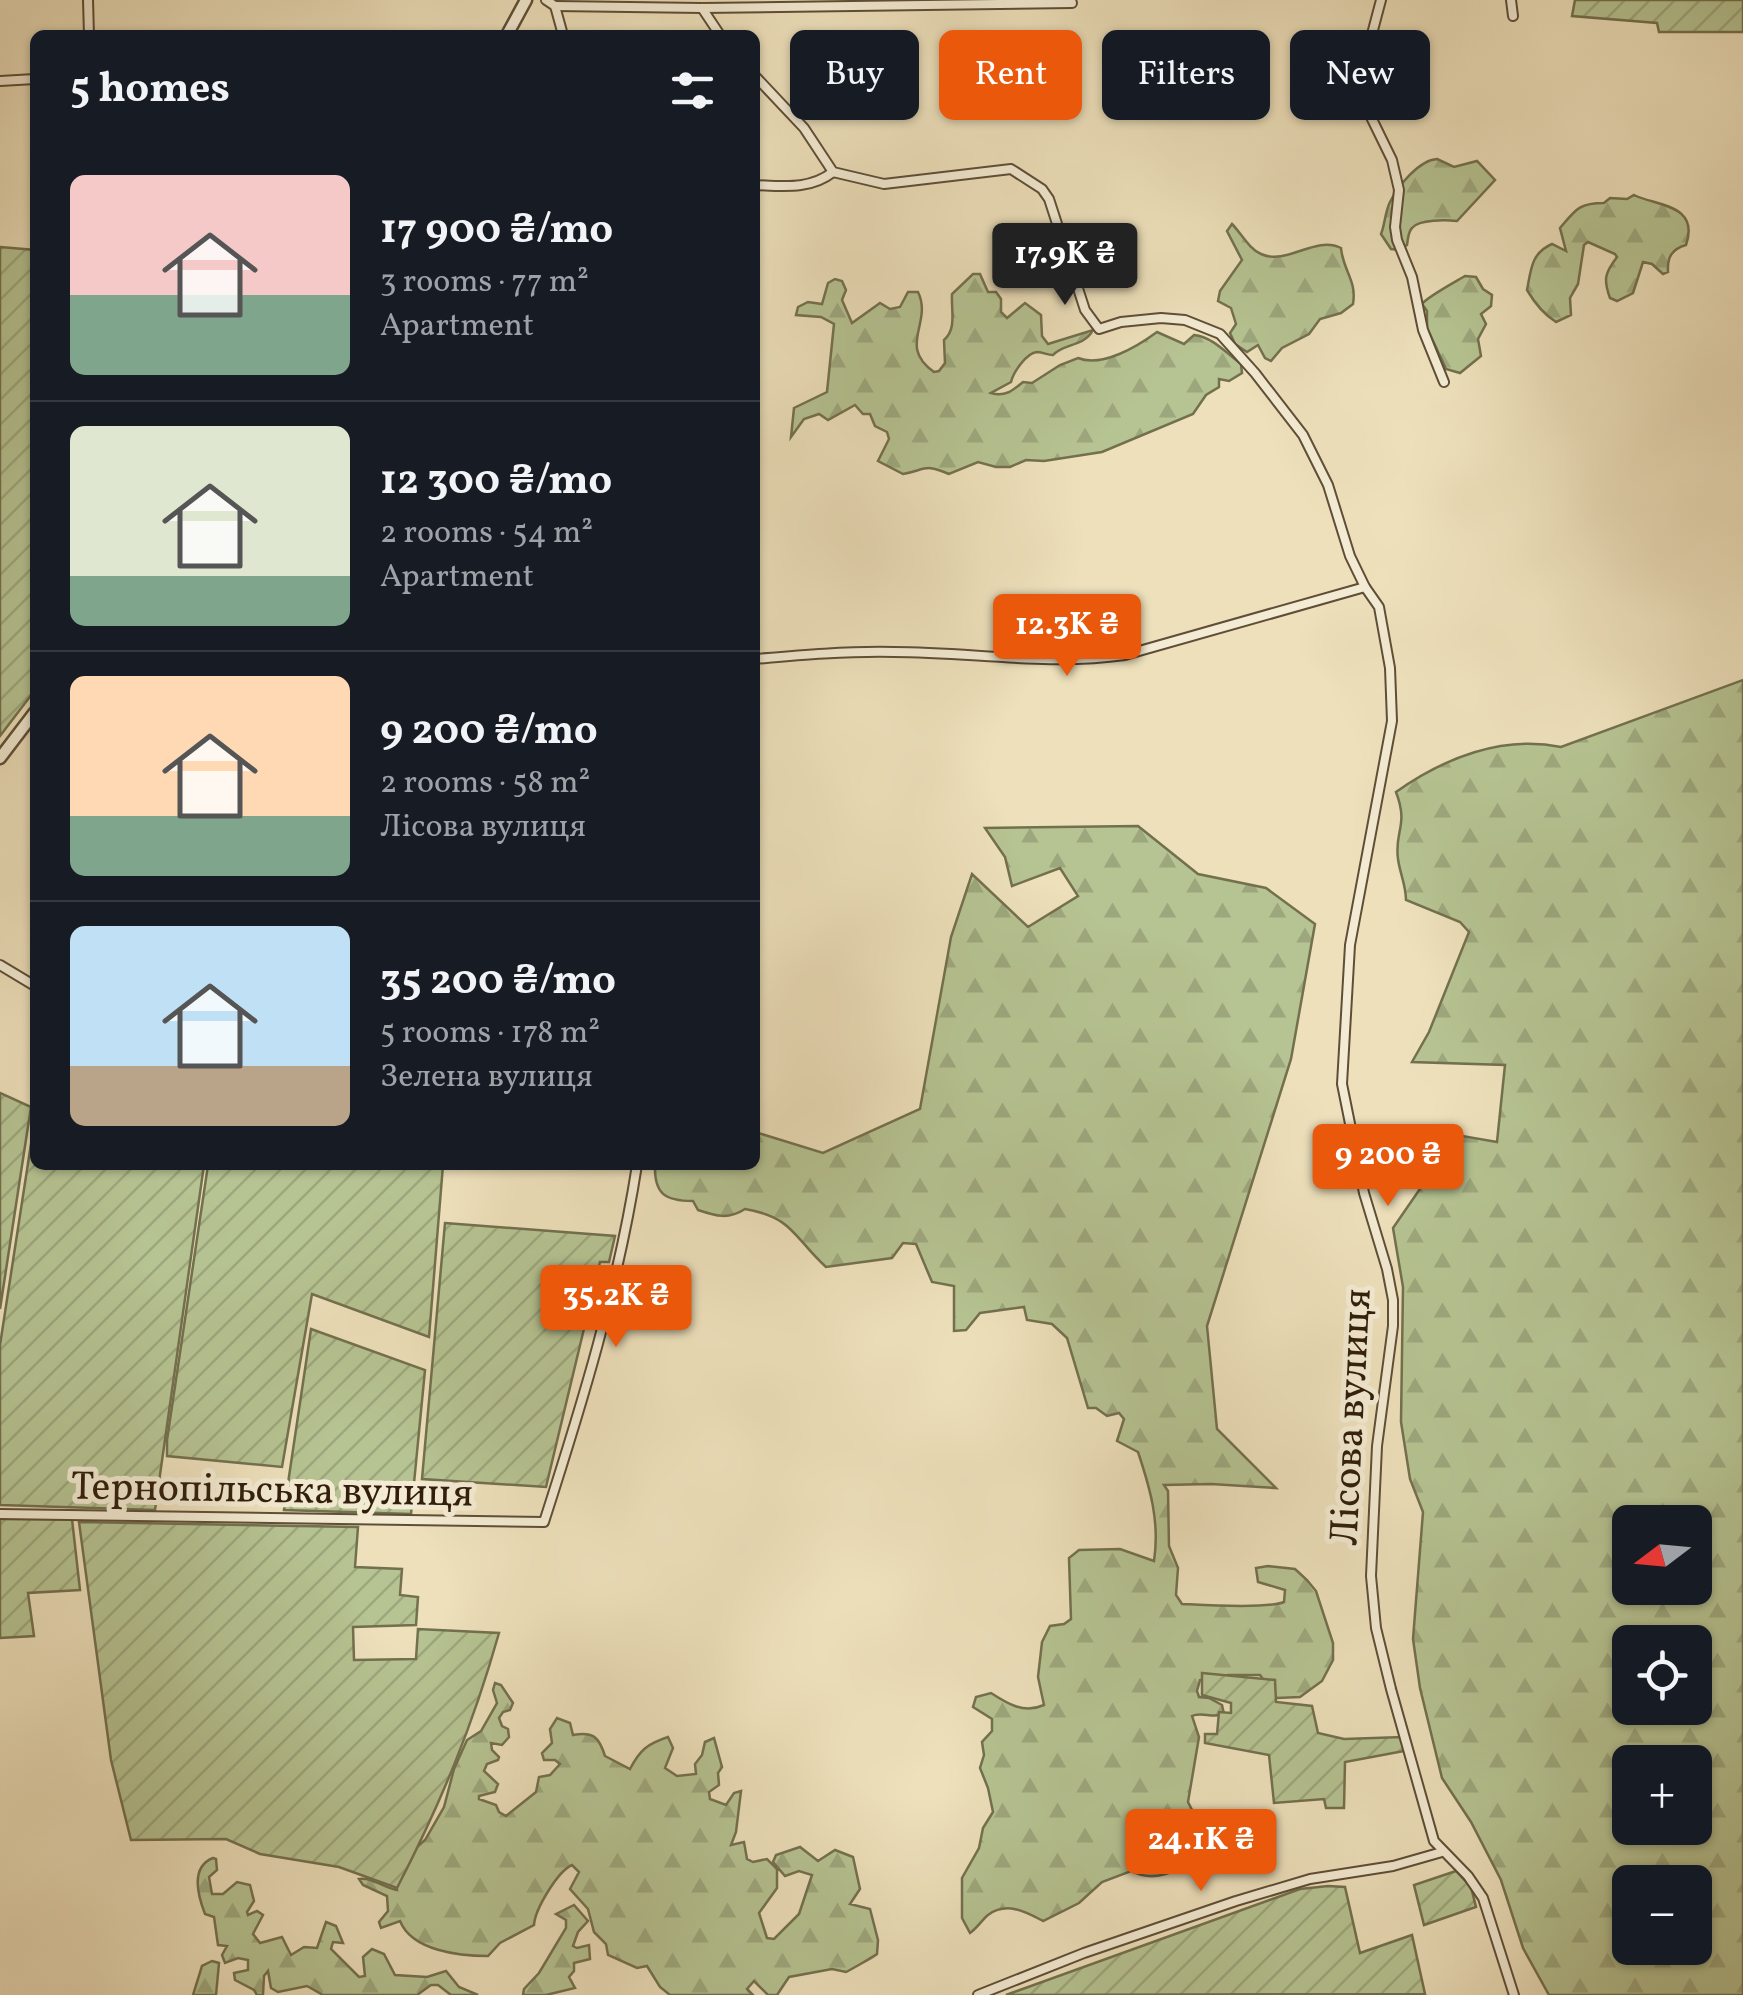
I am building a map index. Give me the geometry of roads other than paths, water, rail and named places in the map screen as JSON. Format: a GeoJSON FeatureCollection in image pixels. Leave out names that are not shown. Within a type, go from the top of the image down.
{"type":"FeatureCollection","features":[{"type":"Feature","properties":{"kind":"street"},"geometry":{"type":"LineString","coordinates":[[88,0],[88,30]]}},
{"type":"Feature","properties":{"kind":"street"},"geometry":{"type":"LineString","coordinates":[[510,30],[526,0]]}},
{"type":"Feature","properties":{"kind":"street"},"geometry":{"type":"LineString","coordinates":[[546,0],[555,6],[702,8],[1072,3]]}},
{"type":"Feature","properties":{"kind":"street"},"geometry":{"type":"LineString","coordinates":[[1381,0],[1368,49],[1366,88],[1370,113],[1394,170],[1398,190],[1397,240],[1412,277],[1423,330],[1444,382]]}},
{"type":"Feature","properties":{"kind":"street"},"geometry":{"type":"LineString","coordinates":[[1511,0],[1513,16]]}},
{"type":"Feature","properties":{"kind":"street"},"geometry":{"type":"LineString","coordinates":[[555,6],[562,30]]}},
{"type":"Feature","properties":{"kind":"street"},"geometry":{"type":"LineString","coordinates":[[702,8],[717,30]]}},
{"type":"Feature","properties":{"kind":"street"},"geometry":{"type":"LineString","coordinates":[[0,81],[30,78]]}},
{"type":"Feature","properties":{"kind":"street"},"geometry":{"type":"LineString","coordinates":[[760,81],[804,128],[833,172],[821,182],[800,186],[760,185]]}},
{"type":"Feature","properties":{"kind":"street","name":"Лісова вулиця"},"geometry":{"type":"LineString","coordinates":[[833,172],[884,184],[999,168],[1011,169],[1042,189],[1062,230],[1085,310],[1099,329],[1121,322],[1185,320],[1220,334],[1255,373],[1303,435],[1319,464],[1350,556],[1379,607],[1386,634],[1392,705],[1350,945],[1342,1084],[1360,1178],[1393,1300],[1376,1464],[1371,1576],[1376,1628],[1434,1841],[1483,1898],[1514,1995]]}},
{"type":"Feature","properties":{"kind":"street"},"geometry":{"type":"LineString","coordinates":[[760,659],[893,652],[1026,660],[1125,656],[1365,587]]}},
{"type":"Feature","properties":{"kind":"street"},"geometry":{"type":"LineString","coordinates":[[0,758],[30,719]]}},
{"type":"Feature","properties":{"kind":"street"},"geometry":{"type":"LineString","coordinates":[[0,965],[30,983]]}},
{"type":"Feature","properties":{"kind":"street","name":"Тернопільська вулиця"},"geometry":{"type":"LineString","coordinates":[[0,1514],[544,1522],[589,1382],[627,1230],[636,1170]]}},
{"type":"Feature","properties":{"kind":"street"},"geometry":{"type":"LineString","coordinates":[[978,1995],[1236,1902],[1310,1880],[1393,1866],[1442,1852]]}}]}
